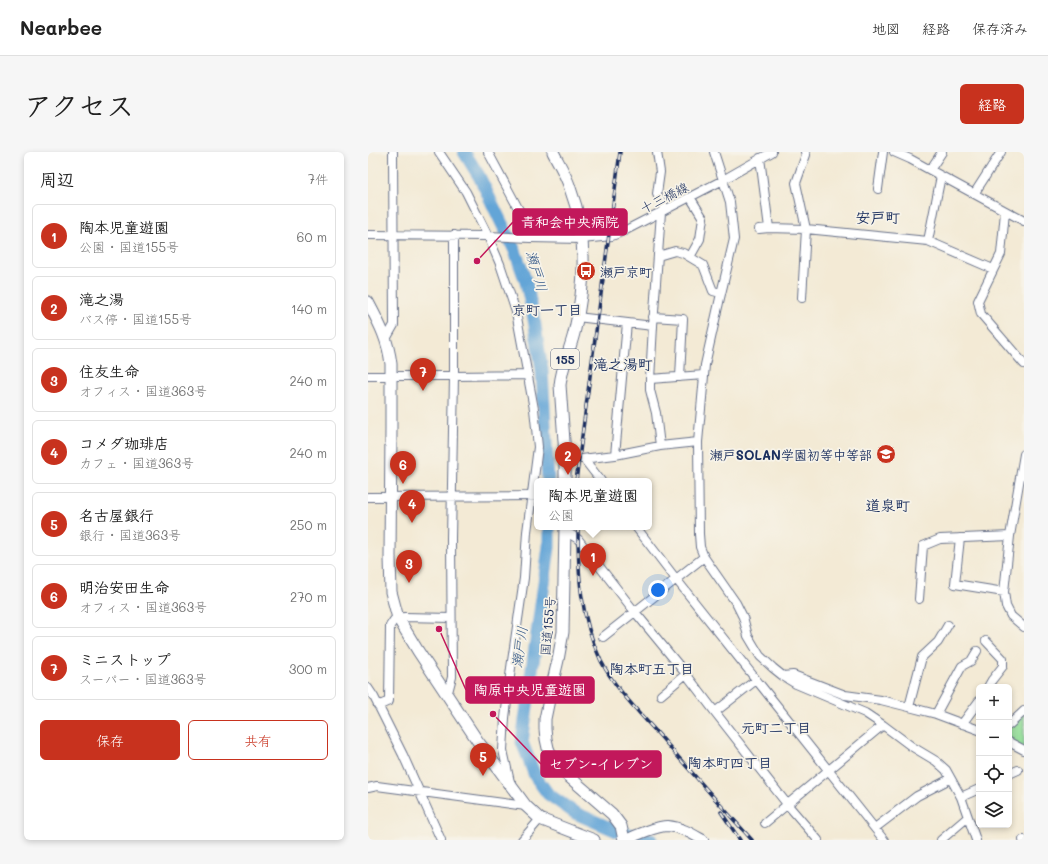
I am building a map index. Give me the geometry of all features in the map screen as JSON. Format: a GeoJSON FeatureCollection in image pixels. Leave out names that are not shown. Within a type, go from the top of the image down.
{"type":"FeatureCollection","features":[{"type":"Feature","properties":{"kind":"highway","name":"155"},"geometry":{"type":"LineString","coordinates":[[553,152],[570,186],[580,221],[584,265],[575,330],[563,365],[561,376],[560,390],[565,455],[565,478]]}},
{"type":"Feature","properties":{"kind":"highway"},"geometry":{"type":"LineString","coordinates":[[368,302],[380,324],[390,354],[391,592],[398,618],[447,696],[510,786],[526,806],[540,819],[594,840]]}},
{"type":"Feature","properties":{"kind":"highway","name":"国道155号"},"geometry":{"type":"LineString","coordinates":[[565,530],[563,632],[545,719],[546,739],[548,748],[554,760],[567,775],[612,814],[621,826],[625,840]]}},
{"type":"Feature","properties":{"kind":"main road"},"geometry":{"type":"LineString","coordinates":[[625,840],[643,832],[666,826],[685,831],[703,840]]}},
{"type":"Feature","properties":{"kind":"street"},"geometry":{"type":"LineString","coordinates":[[386,339],[394,325],[393,152]]}},
{"type":"Feature","properties":{"kind":"street"},"geometry":{"type":"LineString","coordinates":[[439,152],[466,192],[491,236],[516,312],[534,409],[538,447],[536,478]]}},
{"type":"Feature","properties":{"kind":"street"},"geometry":{"type":"LineString","coordinates":[[488,152],[526,223],[527,238]]}},
{"type":"Feature","properties":{"kind":"street"},"geometry":{"type":"LineString","coordinates":[[657,152],[660,172],[657,194],[663,211],[653,321],[650,390],[656,413],[660,446]]}},
{"type":"Feature","properties":{"kind":"street"},"geometry":{"type":"LineString","coordinates":[[714,152],[730,202],[734,239],[705,365],[698,442],[700,547],[704,557],[736,603],[743,617],[748,636],[760,656],[783,676],[796,684],[865,713],[911,746],[936,761],[946,770],[961,797],[976,840]]}},
{"type":"Feature","properties":{"kind":"street","name":"十三橋線"},"geometry":{"type":"LineString","coordinates":[[368,235],[491,236],[527,238],[582,238],[612,236],[723,180],[772,152]]}},
{"type":"Feature","properties":{"kind":"street"},"geometry":{"type":"LineString","coordinates":[[802,298],[806,230],[796,183],[806,154],[805,152]]}},
{"type":"Feature","properties":{"kind":"street"},"geometry":{"type":"LineString","coordinates":[[878,190],[883,152]]}},
{"type":"Feature","properties":{"kind":"street"},"geometry":{"type":"LineString","coordinates":[[894,152],[905,154],[930,170],[1024,221]]}},
{"type":"Feature","properties":{"kind":"street"},"geometry":{"type":"LineString","coordinates":[[930,170],[942,152]]}},
{"type":"Feature","properties":{"kind":"street"},"geometry":{"type":"LineString","coordinates":[[974,194],[1001,152]]}},
{"type":"Feature","properties":{"kind":"street"},"geometry":{"type":"LineString","coordinates":[[760,158],[770,228]]}},
{"type":"Feature","properties":{"kind":"street"},"geometry":{"type":"LineString","coordinates":[[928,241],[941,176]]}},
{"type":"Feature","properties":{"kind":"street"},"geometry":{"type":"LineString","coordinates":[[690,197],[703,218],[700,239],[690,257]]}},
{"type":"Feature","properties":{"kind":"street"},"geometry":{"type":"LineString","coordinates":[[1005,212],[1001,254],[978,301],[981,314],[1024,364]]}},
{"type":"Feature","properties":{"kind":"street"},"geometry":{"type":"LineString","coordinates":[[759,229],[770,228],[806,230],[928,241],[993,269]]}},
{"type":"Feature","properties":{"kind":"street"},"geometry":{"type":"LineString","coordinates":[[447,696],[452,677],[451,618],[454,236]]}},
{"type":"Feature","properties":{"kind":"street"},"geometry":{"type":"LineString","coordinates":[[658,256],[675,251],[690,257],[703,266],[713,291],[721,293]]}},
{"type":"Feature","properties":{"kind":"street"},"geometry":{"type":"LineString","coordinates":[[577,317],[627,323],[683,319],[680,377]]}},
{"type":"Feature","properties":{"kind":"street"},"geometry":{"type":"LineString","coordinates":[[615,455],[627,323]]}},
{"type":"Feature","properties":{"kind":"street"},"geometry":{"type":"LineString","coordinates":[[368,376],[528,374]]}},
{"type":"Feature","properties":{"kind":"street"},"geometry":{"type":"LineString","coordinates":[[650,379],[704,375]]}},
{"type":"Feature","properties":{"kind":"street"},"geometry":{"type":"LineString","coordinates":[[565,455],[568,458],[584,458],[615,455],[660,446],[698,442]]}},
{"type":"Feature","properties":{"kind":"street"},"geometry":{"type":"LineString","coordinates":[[1024,454],[1010,536],[1004,592],[1006,606],[1011,616],[1024,627]]}},
{"type":"Feature","properties":{"kind":"street"},"geometry":{"type":"LineString","coordinates":[[584,458],[599,478]]}},
{"type":"Feature","properties":{"kind":"street"},"geometry":{"type":"LineString","coordinates":[[368,497],[534,496]]}},
{"type":"Feature","properties":{"kind":"street"},"geometry":{"type":"LineString","coordinates":[[510,786],[503,750],[505,718],[523,584],[527,532],[534,500]]}},
{"type":"Feature","properties":{"kind":"street"},"geometry":{"type":"LineString","coordinates":[[566,530],[578,539],[818,840]]}},
{"type":"Feature","properties":{"kind":"street"},"geometry":{"type":"LineString","coordinates":[[638,530],[884,840]]}},
{"type":"Feature","properties":{"kind":"street"},"geometry":{"type":"LineString","coordinates":[[919,599],[923,546],[940,539],[1010,536]]}},
{"type":"Feature","properties":{"kind":"street"},"geometry":{"type":"LineString","coordinates":[[960,538],[955,584],[1004,592]]}},
{"type":"Feature","properties":{"kind":"street"},"geometry":{"type":"LineString","coordinates":[[603,637],[704,557]]}},
{"type":"Feature","properties":{"kind":"street"},"geometry":{"type":"LineString","coordinates":[[378,706],[389,701],[390,626],[394,620],[404,617],[451,618]]}},
{"type":"Feature","properties":{"kind":"street"},"geometry":{"type":"LineString","coordinates":[[909,707],[922,657],[938,642],[948,625]]}},
{"type":"Feature","properties":{"kind":"street"},"geometry":{"type":"LineString","coordinates":[[986,641],[1003,659],[1004,666],[990,684]]}},
{"type":"Feature","properties":{"kind":"street"},"geometry":{"type":"LineString","coordinates":[[936,714],[962,666],[972,660],[977,651]]}},
{"type":"Feature","properties":{"kind":"street"},"geometry":{"type":"LineString","coordinates":[[661,695],[686,674]]}},
{"type":"Feature","properties":{"kind":"street"},"geometry":{"type":"LineString","coordinates":[[783,676],[793,675],[845,695],[881,700],[936,714],[976,729]]}},
{"type":"Feature","properties":{"kind":"street"},"geometry":{"type":"LineString","coordinates":[[715,712],[756,680]]}},
{"type":"Feature","properties":{"kind":"street"},"geometry":{"type":"LineString","coordinates":[[368,688],[421,792],[441,840]]}},
{"type":"Feature","properties":{"kind":"street"},"geometry":{"type":"LineString","coordinates":[[962,724],[976,705]]}},
{"type":"Feature","properties":{"kind":"street"},"geometry":{"type":"LineString","coordinates":[[1012,722],[1024,711]]}},
{"type":"Feature","properties":{"kind":"street"},"geometry":{"type":"LineString","coordinates":[[765,823],[883,725]]}},
{"type":"Feature","properties":{"kind":"street"},"geometry":{"type":"LineString","coordinates":[[1012,744],[1024,750]]}},
{"type":"Feature","properties":{"kind":"street"},"geometry":{"type":"LineString","coordinates":[[1012,773],[1018,770]]}},
{"type":"Feature","properties":{"kind":"street"},"geometry":{"type":"LineString","coordinates":[[875,828],[917,796],[950,779]]}},
{"type":"Feature","properties":{"kind":"street"},"geometry":{"type":"LineString","coordinates":[[368,788],[377,786],[526,806]]}},
{"type":"Feature","properties":{"kind":"street"},"geometry":{"type":"LineString","coordinates":[[961,797],[976,790]]}},
{"type":"Feature","properties":{"kind":"street"},"geometry":{"type":"LineString","coordinates":[[941,840],[968,818]]}},
{"type":"Feature","properties":{"kind":"street"},"geometry":{"type":"LineString","coordinates":[[522,840],[540,819]]}},
{"type":"Feature","properties":{"kind":"green space"},"geometry":{"type":"Polygon","coordinates":[[[1024,714],[1024,748],[1012,742],[1012,725],[1024,714]]]}},
{"type":"Feature","properties":{"kind":"waterway","name":"瀬戸川"},"geometry":{"type":"LineString","coordinates":[[464,152],[479,176],[515,251],[526,282],[534,319],[542,370],[548,478]]}},
{"type":"Feature","properties":{"kind":"waterway","name":"瀬戸川"},"geometry":{"type":"LineString","coordinates":[[549,530],[549,547],[522,742],[535,776],[548,794],[575,813],[617,831],[651,840]]}},
{"type":"Feature","properties":{"kind":"railway"},"geometry":{"type":"LineString","coordinates":[[576,478],[620,152]]}},
{"type":"Feature","properties":{"kind":"railway"},"geometry":{"type":"LineString","coordinates":[[578,530],[580,579],[584,611],[594,644],[607,672],[629,701],[752,840]]}},
{"type":"Feature","properties":{"kind":"railway"},"geometry":{"type":"LineString","coordinates":[[721,812],[740,840]]}},
{"type":"Feature","properties":{"kind":"place","name":"青和会中央病院"},"geometry":{"type":"Point","coordinates":[477,261]}},
{"type":"Feature","properties":{"kind":"place","name":"瀬戸京町"},"geometry":{"type":"Point","coordinates":[586,271]}},
{"type":"Feature","properties":{"kind":"place","name":"ミニストップ"},"geometry":{"type":"Point","coordinates":[423,391]}},
{"type":"Feature","properties":{"kind":"place","name":"瀬戸SOLAN学園初等中等部"},"geometry":{"type":"Point","coordinates":[886,454]}},
{"type":"Feature","properties":{"kind":"place","name":"滝之湯"},"geometry":{"type":"Point","coordinates":[568,475]}},
{"type":"Feature","properties":{"kind":"place","name":"明治安田生命"},"geometry":{"type":"Point","coordinates":[403,484]}},
{"type":"Feature","properties":{"kind":"place","name":"コメダ珈琲店"},"geometry":{"type":"Point","coordinates":[412,523]}},
{"type":"Feature","properties":{"kind":"place","name":"陶本児童遊園"},"geometry":{"type":"Point","coordinates":[593,576]}},
{"type":"Feature","properties":{"kind":"place","name":"住友生命"},"geometry":{"type":"Point","coordinates":[409,583]}},
{"type":"Feature","properties":{"kind":"place","name":"陶原中央児童遊園"},"geometry":{"type":"Point","coordinates":[439,629]}},
{"type":"Feature","properties":{"kind":"place","name":"セブン-イレブン"},"geometry":{"type":"Point","coordinates":[493,714]}},
{"type":"Feature","properties":{"kind":"place","name":"名古屋銀行"},"geometry":{"type":"Point","coordinates":[483,776]}},
{"type":"Feature","properties":{"kind":"district","name":"安戸町"},"geometry":{"type":"Point","coordinates":[878,217]}},
{"type":"Feature","properties":{"kind":"district","name":"京町一丁目"},"geometry":{"type":"Point","coordinates":[547,309]}},
{"type":"Feature","properties":{"kind":"district","name":"滝之湯町"},"geometry":{"type":"Point","coordinates":[623,364]}},
{"type":"Feature","properties":{"kind":"district","name":"道泉町"},"geometry":{"type":"Point","coordinates":[888,505]}},
{"type":"Feature","properties":{"kind":"district","name":"陶本町五丁目"},"geometry":{"type":"Point","coordinates":[652,668]}},
{"type":"Feature","properties":{"kind":"district","name":"元町二丁目"},"geometry":{"type":"Point","coordinates":[776,727]}},
{"type":"Feature","properties":{"kind":"district","name":"陶本町四丁目"},"geometry":{"type":"Point","coordinates":[730,762]}}]}
